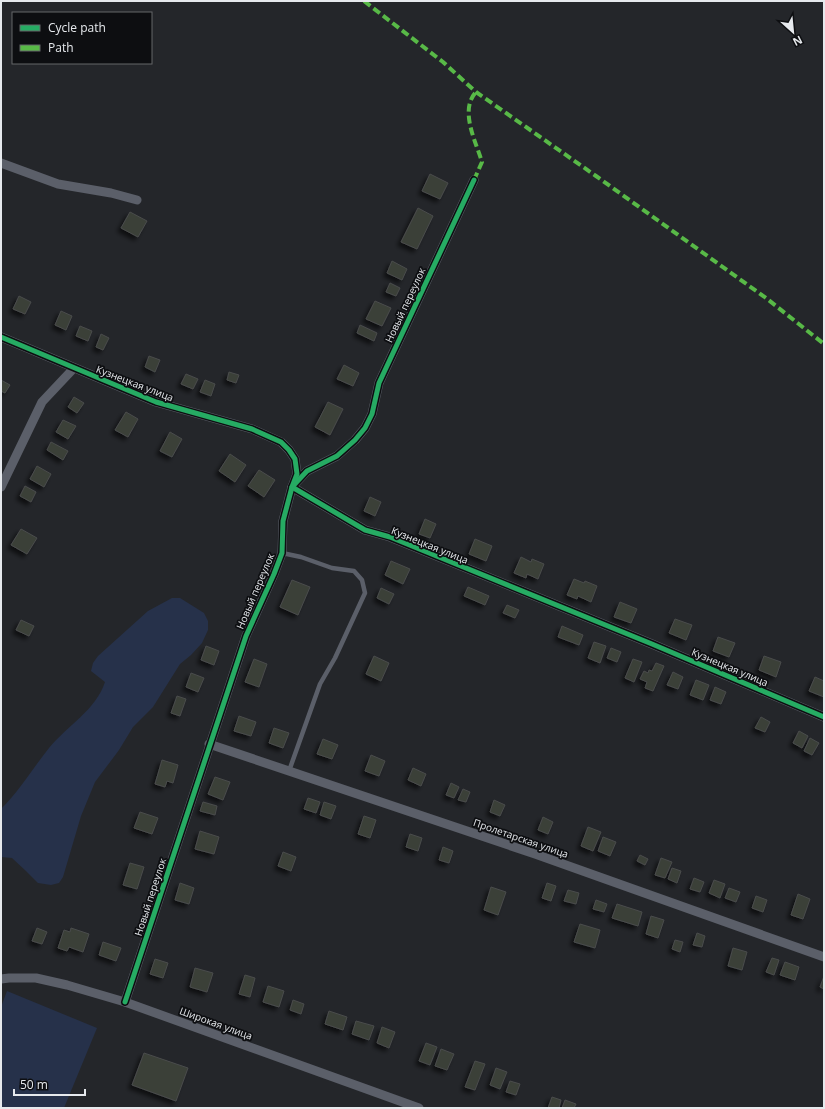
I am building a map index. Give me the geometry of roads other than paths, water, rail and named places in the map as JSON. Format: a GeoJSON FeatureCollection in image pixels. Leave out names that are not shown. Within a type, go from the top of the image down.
{"type":"FeatureCollection","features":[{"type":"Feature","properties":{"kind":"street"},"geometry":{"type":"LineString","coordinates":[[1,164],[58,184],[111,193],[137,200]]}},
{"type":"Feature","properties":{"kind":"street","name":"Новый переулок"},"geometry":{"type":"LineString","coordinates":[[125,1002],[246,636],[274,574],[282,552],[283,521],[292,487],[307,471],[337,456],[355,440],[365,428],[372,414],[379,382],[474,180]]}},
{"type":"Feature","properties":{"kind":"street","name":"Кузнецкая улица"},"geometry":{"type":"LineString","coordinates":[[1,337],[156,402],[252,429],[280,442],[289,450],[295,459],[297,474],[292,487],[365,530],[390,537],[652,644],[824,717]]}},
{"type":"Feature","properties":{"kind":"street"},"geometry":{"type":"LineString","coordinates":[[1,487],[42,402],[74,368]]}},
{"type":"Feature","properties":{"kind":"street","name":"Пролетарская улица"},"geometry":{"type":"LineString","coordinates":[[210,744],[535,854],[824,957]]}},
{"type":"Feature","properties":{"kind":"street","name":"Широкая улица"},"geometry":{"type":"LineString","coordinates":[[1,979],[36,978],[67,985],[125,1002],[419,1108]]}},
{"type":"Feature","properties":{"kind":"lane","name":"Новый переулок"},"geometry":{"type":"LineString","coordinates":[[282,552],[332,568],[354,571],[362,580],[365,593],[335,658],[320,684],[289,771]]}}]}
